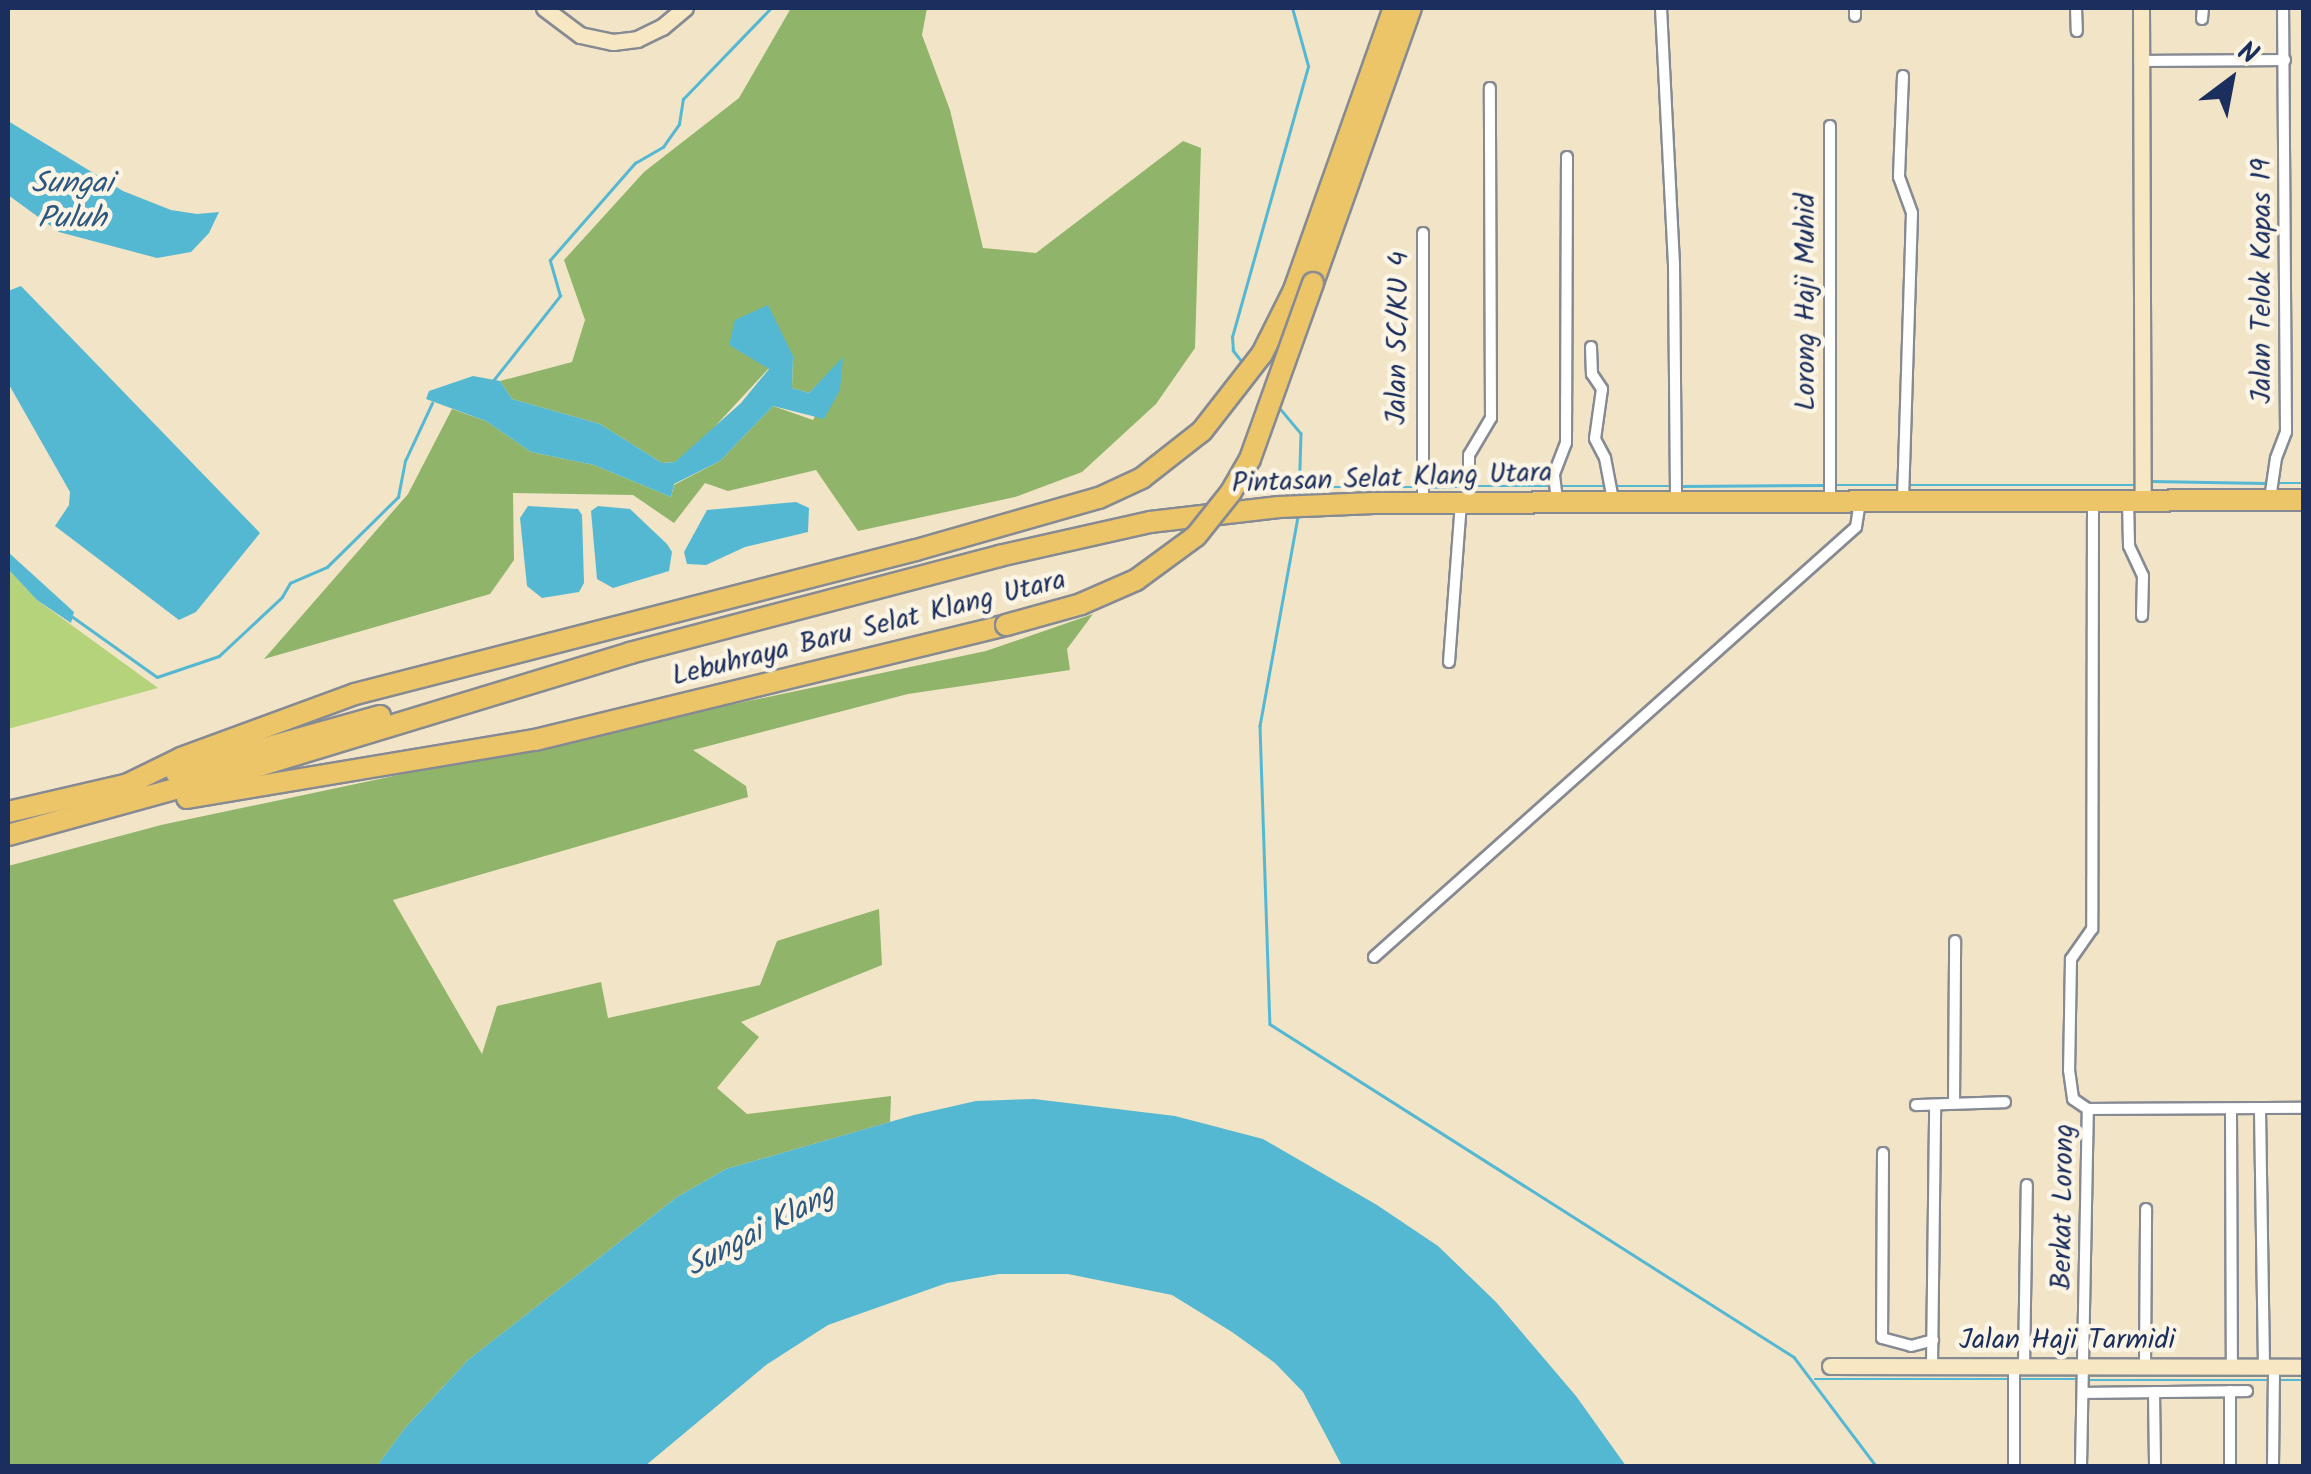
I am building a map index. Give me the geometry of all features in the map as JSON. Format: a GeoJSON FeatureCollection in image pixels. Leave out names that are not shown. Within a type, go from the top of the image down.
{"type":"FeatureCollection","features":[{"type":"Feature","properties":{"kind":"highway"},"geometry":{"type":"LineString","coordinates":[[126,785],[182,758],[355,694],[752,594],[1099,498],[1172,458],[1248,378],[1294,290],[1394,8]]}},
{"type":"Feature","properties":{"kind":"highway","name":"Lebuhraya Baru Selat Klang Utara"},"geometry":{"type":"LineString","coordinates":[[33,828],[198,796],[535,740],[1006,626],[1081,604],[1136,580],[1196,536],[1231,492],[1250,459],[1411,8]]}},
{"type":"Feature","properties":{"kind":"highway","name":"Pintasan Selat Klang Utara"},"geometry":{"type":"LineString","coordinates":[[504,689],[1086,535],[1279,507],[1423,503],[1556,491],[1613,495],[1676,491],[1860,500],[1903,490],[2093,500],[2304,500]]}},
{"type":"Feature","properties":{"kind":"highway"},"geometry":{"type":"LineString","coordinates":[[8,812],[126,785],[376,717],[504,689]]}},
{"type":"Feature","properties":{"kind":"highway","name":"Lebuhraya Baru Selat Klang Utara"},"geometry":{"type":"LineString","coordinates":[[8,835],[280,760],[504,689]]}},
{"type":"Feature","properties":{"kind":"street"},"geometry":{"type":"LineString","coordinates":[[544,8],[580,35],[613,42],[650,33],[685,8]]}},
{"type":"Feature","properties":{"kind":"street"},"geometry":{"type":"LineString","coordinates":[[1662,8],[1674,265],[1676,491]]}},
{"type":"Feature","properties":{"kind":"street"},"geometry":{"type":"LineString","coordinates":[[2076,8],[2076,32]]}},
{"type":"Feature","properties":{"kind":"street"},"geometry":{"type":"LineString","coordinates":[[2141,8],[2136,500],[2130,546],[2143,576],[2142,616]]}},
{"type":"Feature","properties":{"kind":"street","name":"Jalan Telok Kapas 19"},"geometry":{"type":"LineString","coordinates":[[2270,500],[2276,458],[2286,432],[2283,8]]}},
{"type":"Feature","properties":{"kind":"street"},"geometry":{"type":"LineString","coordinates":[[2141,61],[2285,60]]}},
{"type":"Feature","properties":{"kind":"street"},"geometry":{"type":"LineString","coordinates":[[1903,76],[1900,177],[1912,213],[1903,490]]}},
{"type":"Feature","properties":{"kind":"street"},"geometry":{"type":"LineString","coordinates":[[1450,662],[1469,455],[1491,418],[1490,88]]}},
{"type":"Feature","properties":{"kind":"street","name":"Lorong Haji Muhid"},"geometry":{"type":"LineString","coordinates":[[1829,497],[1830,126]]}},
{"type":"Feature","properties":{"kind":"street"},"geometry":{"type":"LineString","coordinates":[[1556,491],[1566,442],[1567,157]]}},
{"type":"Feature","properties":{"kind":"street","name":"Jalan 5C/KU 4"},"geometry":{"type":"LineString","coordinates":[[1423,233],[1423,503]]}},
{"type":"Feature","properties":{"kind":"street"},"geometry":{"type":"LineString","coordinates":[[1591,347],[1592,374],[1602,389],[1595,439],[1613,495]]}},
{"type":"Feature","properties":{"kind":"street"},"geometry":{"type":"LineString","coordinates":[[1374,957],[1856,527],[1860,500]]}},
{"type":"Feature","properties":{"kind":"street"},"geometry":{"type":"LineString","coordinates":[[2093,500],[2092,929],[2072,959],[2069,1070],[2076,1104],[2088,1109],[2304,1108]]}},
{"type":"Feature","properties":{"kind":"street"},"geometry":{"type":"LineString","coordinates":[[1954,1103],[1955,941]]}},
{"type":"Feature","properties":{"kind":"street"},"geometry":{"type":"LineString","coordinates":[[1916,1105],[2005,1102]]}},
{"type":"Feature","properties":{"kind":"street"},"geometry":{"type":"LineString","coordinates":[[1932,1366],[1934,1105]]}},
{"type":"Feature","properties":{"kind":"street","name":"Berkat Lorong"},"geometry":{"type":"LineString","coordinates":[[2082,1466],[2088,1109]]}},
{"type":"Feature","properties":{"kind":"street"},"geometry":{"type":"LineString","coordinates":[[2260,1110],[2273,1466]]}},
{"type":"Feature","properties":{"kind":"street"},"geometry":{"type":"LineString","coordinates":[[2230,1111],[2232,1367]]}},
{"type":"Feature","properties":{"kind":"street"},"geometry":{"type":"LineString","coordinates":[[1884,1153],[1882,1338],[1911,1346],[1934,1340]]}},
{"type":"Feature","properties":{"kind":"street"},"geometry":{"type":"LineString","coordinates":[[2014,1466],[2027,1185]]}},
{"type":"Feature","properties":{"kind":"street"},"geometry":{"type":"LineString","coordinates":[[2145,1367],[2146,1208]]}},
{"type":"Feature","properties":{"kind":"street","name":"Jalan Haji Tarmidi"},"geometry":{"type":"LineString","coordinates":[[1830,1366],[2019,1366],[2084,1381],[2145,1367],[2304,1367]]}},
{"type":"Feature","properties":{"kind":"street"},"geometry":{"type":"LineString","coordinates":[[2084,1381],[2154,1392],[2247,1391]]}},
{"type":"Feature","properties":{"kind":"street"},"geometry":{"type":"LineString","coordinates":[[2230,1391],[2230,1466]]}},
{"type":"Feature","properties":{"kind":"street"},"geometry":{"type":"LineString","coordinates":[[2154,1392],[2154,1466]]}},
{"type":"Feature","properties":{"kind":"green space"},"geometry":{"type":"Polygon","coordinates":[[[791,8],[927,8],[922,35],[950,110],[983,248],[1036,253],[1183,141],[1201,148],[1195,348],[1156,404],[1082,472],[1015,497],[858,531],[816,470],[728,491],[705,483],[674,523],[633,495],[513,493],[514,560],[490,594],[264,659],[408,494],[452,409],[486,421],[531,452],[594,465],[671,497],[674,485],[720,461],[773,406],[813,420],[843,359],[809,393],[792,388],[793,356],[769,368],[694,449],[675,462],[662,463],[600,424],[512,399],[500,381],[572,362],[585,320],[564,260],[644,172],[739,98],[791,8]]]}},
{"type":"Feature","properties":{"kind":"green space"},"geometry":{"type":"Polygon","coordinates":[[[8,569],[37,600],[158,688],[8,729],[8,569]]]}},
{"type":"Feature","properties":{"kind":"green space"},"geometry":{"type":"Polygon","coordinates":[[[1093,614],[1067,649],[1070,670],[908,694],[693,750],[746,786],[748,797],[393,900],[482,1054],[497,1006],[601,982],[608,1018],[760,985],[777,941],[879,909],[882,965],[741,1022],[759,1037],[717,1088],[747,1114],[891,1096],[890,1122],[726,1169],[677,1197],[468,1360],[405,1428],[377,1466],[8,1466],[8,866],[161,825],[986,651],[1093,614]]]}},
{"type":"Feature","properties":{"kind":"water","name":"Sungai Puluh"},"geometry":{"type":"Polygon","coordinates":[[[8,121],[123,191],[171,210],[219,212],[209,233],[191,252],[157,258],[59,232],[8,195],[8,121]]]}},
{"type":"Feature","properties":{"kind":"water"},"geometry":{"type":"Polygon","coordinates":[[[21,286],[260,533],[196,612],[179,620],[55,526],[69,505],[70,492],[8,383],[8,291],[21,286]]]}},
{"type":"Feature","properties":{"kind":"water"},"geometry":{"type":"Polygon","coordinates":[[[768,305],[793,356],[792,388],[809,393],[843,357],[840,390],[824,419],[773,406],[720,461],[674,484],[671,497],[594,465],[531,452],[486,421],[426,399],[429,391],[473,376],[500,381],[512,399],[600,424],[662,463],[675,462],[741,403],[769,369],[729,345],[735,320],[768,305]]]}},
{"type":"Feature","properties":{"kind":"water"},"geometry":{"type":"Polygon","coordinates":[[[796,502],[809,508],[808,532],[745,547],[706,565],[687,564],[684,552],[707,510],[796,502]]]}},
{"type":"Feature","properties":{"kind":"water"},"geometry":{"type":"Polygon","coordinates":[[[528,506],[578,509],[582,515],[584,583],[579,592],[542,598],[527,586],[520,518],[528,506]]]}},
{"type":"Feature","properties":{"kind":"water"},"geometry":{"type":"Polygon","coordinates":[[[598,506],[630,509],[667,544],[672,552],[669,571],[613,588],[597,579],[591,511],[598,506]]]}},
{"type":"Feature","properties":{"kind":"water"},"geometry":{"type":"Polygon","coordinates":[[[8,552],[74,612],[71,623],[37,600],[8,569],[8,552]]]}},
{"type":"Feature","properties":{"kind":"water","name":"Sungai Klang"},"geometry":{"type":"Polygon","coordinates":[[[1034,1099],[1175,1116],[1263,1139],[1377,1205],[1438,1246],[1496,1302],[1576,1396],[1626,1466],[1342,1466],[1303,1392],[1275,1363],[1172,1295],[1068,1274],[999,1274],[947,1283],[828,1325],[766,1365],[645,1466],[377,1466],[405,1428],[468,1360],[677,1197],[726,1169],[914,1115],[976,1101],[1034,1099]]]}},
{"type":"Feature","properties":{"kind":"waterway"},"geometry":{"type":"LineString","coordinates":[[492,382],[560,296],[550,260],[635,163],[663,147],[679,124],[683,99],[771,8]]}},
{"type":"Feature","properties":{"kind":"waterway"},"geometry":{"type":"LineString","coordinates":[[1244,365],[1233,351],[1232,337],[1308,66],[1292,8]]}},
{"type":"Feature","properties":{"kind":"waterway"},"geometry":{"type":"LineString","coordinates":[[73,617],[157,677],[219,656],[282,597],[290,583],[327,567],[398,497],[405,461],[432,403]]}},
{"type":"Feature","properties":{"kind":"waterway"},"geometry":{"type":"LineString","coordinates":[[1278,406],[1301,433],[1299,499]]}},
{"type":"Feature","properties":{"kind":"waterway"},"geometry":{"type":"LineString","coordinates":[[2151,481],[2264,483]]}},
{"type":"Feature","properties":{"kind":"waterway"},"geometry":{"type":"LineString","coordinates":[[2278,483],[2304,483]]}},
{"type":"Feature","properties":{"kind":"waterway"},"geometry":{"type":"LineString","coordinates":[[1682,486],[1824,485]]}},
{"type":"Feature","properties":{"kind":"waterway"},"geometry":{"type":"LineString","coordinates":[[1832,485],[1899,485]]}},
{"type":"Feature","properties":{"kind":"waterway"},"geometry":{"type":"LineString","coordinates":[[1907,485],[2133,485]]}},
{"type":"Feature","properties":{"kind":"waterway"},"geometry":{"type":"LineString","coordinates":[[1427,487],[1464,486]]}},
{"type":"Feature","properties":{"kind":"waterway"},"geometry":{"type":"LineString","coordinates":[[1472,486],[1554,486]]}},
{"type":"Feature","properties":{"kind":"waterway"},"geometry":{"type":"LineString","coordinates":[[1562,486],[1604,486]]}},
{"type":"Feature","properties":{"kind":"waterway"},"geometry":{"type":"LineString","coordinates":[[1617,486],[1674,486]]}},
{"type":"Feature","properties":{"kind":"waterway"},"geometry":{"type":"LineString","coordinates":[[1302,487],[1419,487]]}},
{"type":"Feature","properties":{"kind":"waterway"},"geometry":{"type":"LineString","coordinates":[[1298,517],[1260,726],[1270,1024],[1794,1357],[1876,1466]]}},
{"type":"Feature","properties":{"kind":"waterway"},"geometry":{"type":"LineString","coordinates":[[1815,1379],[2009,1379]]}},
{"type":"Feature","properties":{"kind":"waterway"},"geometry":{"type":"LineString","coordinates":[[2021,1379],[2075,1379]]}},
{"type":"Feature","properties":{"kind":"waterway"},"geometry":{"type":"LineString","coordinates":[[2089,1380],[2271,1380]]}},
{"type":"Feature","properties":{"kind":"waterway"},"geometry":{"type":"LineString","coordinates":[[2279,1380],[2304,1380]]}}]}
